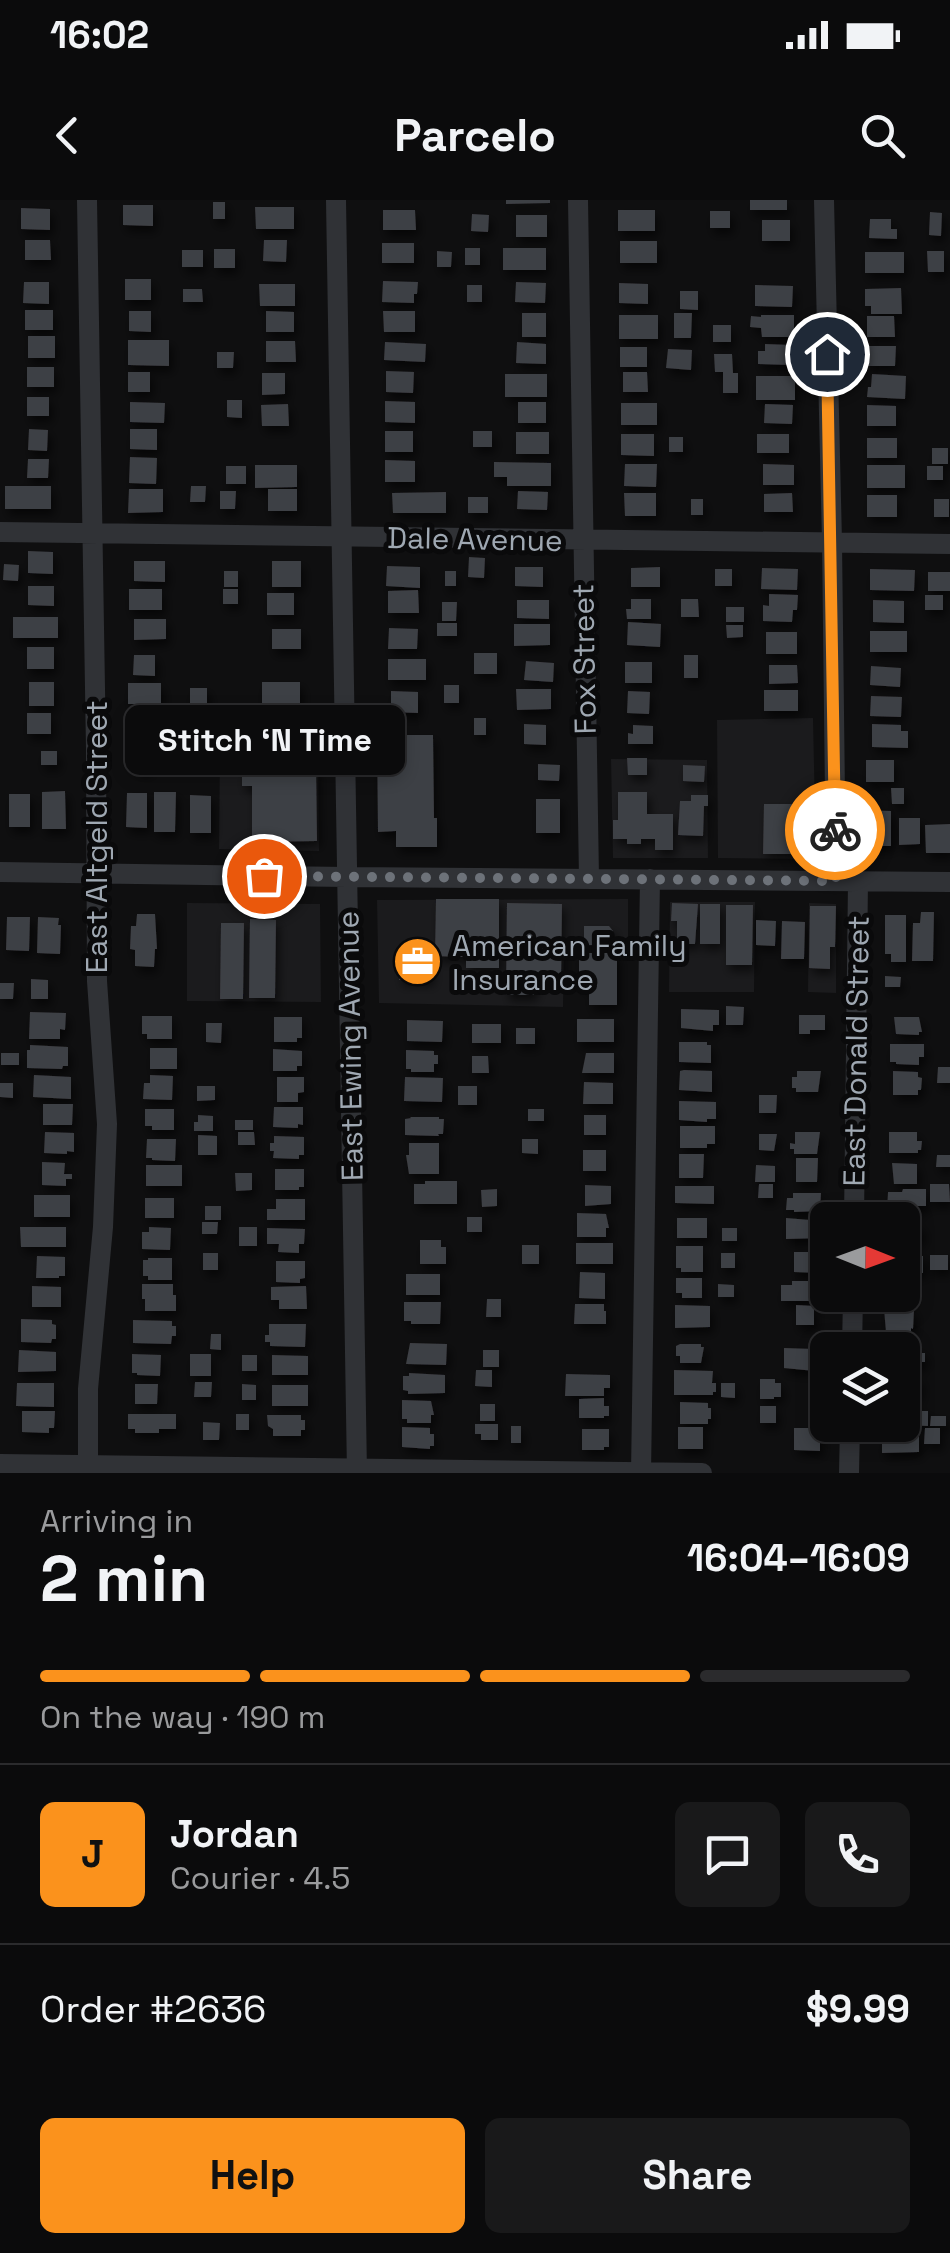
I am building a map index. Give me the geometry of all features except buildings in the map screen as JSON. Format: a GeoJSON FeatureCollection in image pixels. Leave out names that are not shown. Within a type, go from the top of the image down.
{"type":"FeatureCollection","features":[{"type":"Feature","properties":{"kind":"street","name":"East Altgeld Street"},"geometry":{"type":"LineString","coordinates":[[88,200],[96,981],[105,1086],[106,1158],[88,1375],[88,1470]]}},
{"type":"Feature","properties":{"kind":"street","name":"East Ewing Avenue"},"geometry":{"type":"LineString","coordinates":[[336,200],[357,1471]]}},
{"type":"Feature","properties":{"kind":"street","name":"Fox Street"},"geometry":{"type":"LineString","coordinates":[[578,200],[590,878]]}},
{"type":"Feature","properties":{"kind":"street","name":"East Donald Street"},"geometry":{"type":"LineString","coordinates":[[824,200],[836,881]]}},
{"type":"Feature","properties":{"kind":"street","name":"Dale Avenue"},"geometry":{"type":"LineString","coordinates":[[0,532],[950,544]]}},
{"type":"Feature","properties":{"kind":"street"},"geometry":{"type":"LineString","coordinates":[[0,872],[950,882]]}},
{"type":"Feature","properties":{"kind":"street"},"geometry":{"type":"LineString","coordinates":[[642,1472],[650,879]]}},
{"type":"Feature","properties":{"kind":"street","name":"East Donald Street"},"geometry":{"type":"LineString","coordinates":[[854,1202],[858,881]]}},
{"type":"Feature","properties":{"kind":"street"},"geometry":{"type":"LineString","coordinates":[[849,1473],[850,1442]]}},
{"type":"Feature","properties":{"kind":"street"},"geometry":{"type":"LineString","coordinates":[[0,1464],[88,1470],[702,1473]]}},
{"type":"Feature","properties":{"kind":"shaded area"},"geometry":{"type":"Polygon","coordinates":[[[813,718],[816,859],[718,858],[717,720],[813,718]]]}},
{"type":"Feature","properties":{"kind":"shaded area"},"geometry":{"type":"Polygon","coordinates":[[[220,743],[318,743],[319,851],[219,849],[220,743]]]}},
{"type":"Feature","properties":{"kind":"shaded area"},"geometry":{"type":"Polygon","coordinates":[[[611,759],[707,760],[708,858],[613,858],[611,759]]]}},
{"type":"Feature","properties":{"kind":"shaded area"},"geometry":{"type":"Polygon","coordinates":[[[628,899],[628,946],[564,946],[563,1007],[379,1003],[377,900],[628,899]]]}},
{"type":"Feature","properties":{"kind":"shaded area"},"geometry":{"type":"Polygon","coordinates":[[[670,902],[755,902],[754,992],[669,992],[670,902]]]}},
{"type":"Feature","properties":{"kind":"shaded area"},"geometry":{"type":"Polygon","coordinates":[[[187,903],[320,904],[321,1002],[187,1001],[187,903]]]}},
{"type":"Feature","properties":{"kind":"shaded area"},"geometry":{"type":"Polygon","coordinates":[[[809,903],[836,904],[836,993],[808,992],[809,903]]]}},
{"type":"Feature","properties":{"kind":"way so far"},"geometry":{"type":"LineString","coordinates":[[264,876],[836,881],[835,830]]}},
{"type":"Feature","properties":{"kind":"place","name":"Stitch ‘N Time"},"geometry":{"type":"Point","coordinates":[264,876]}},
{"type":"Feature","properties":{"kind":"place","name":"American Family Insurance"},"geometry":{"type":"Point","coordinates":[417,962]}},
{"type":"Feature","properties":{"kind":"route"},"geometry":{"type":"LineString","coordinates":[[827,354],[835,830]]}}]}
